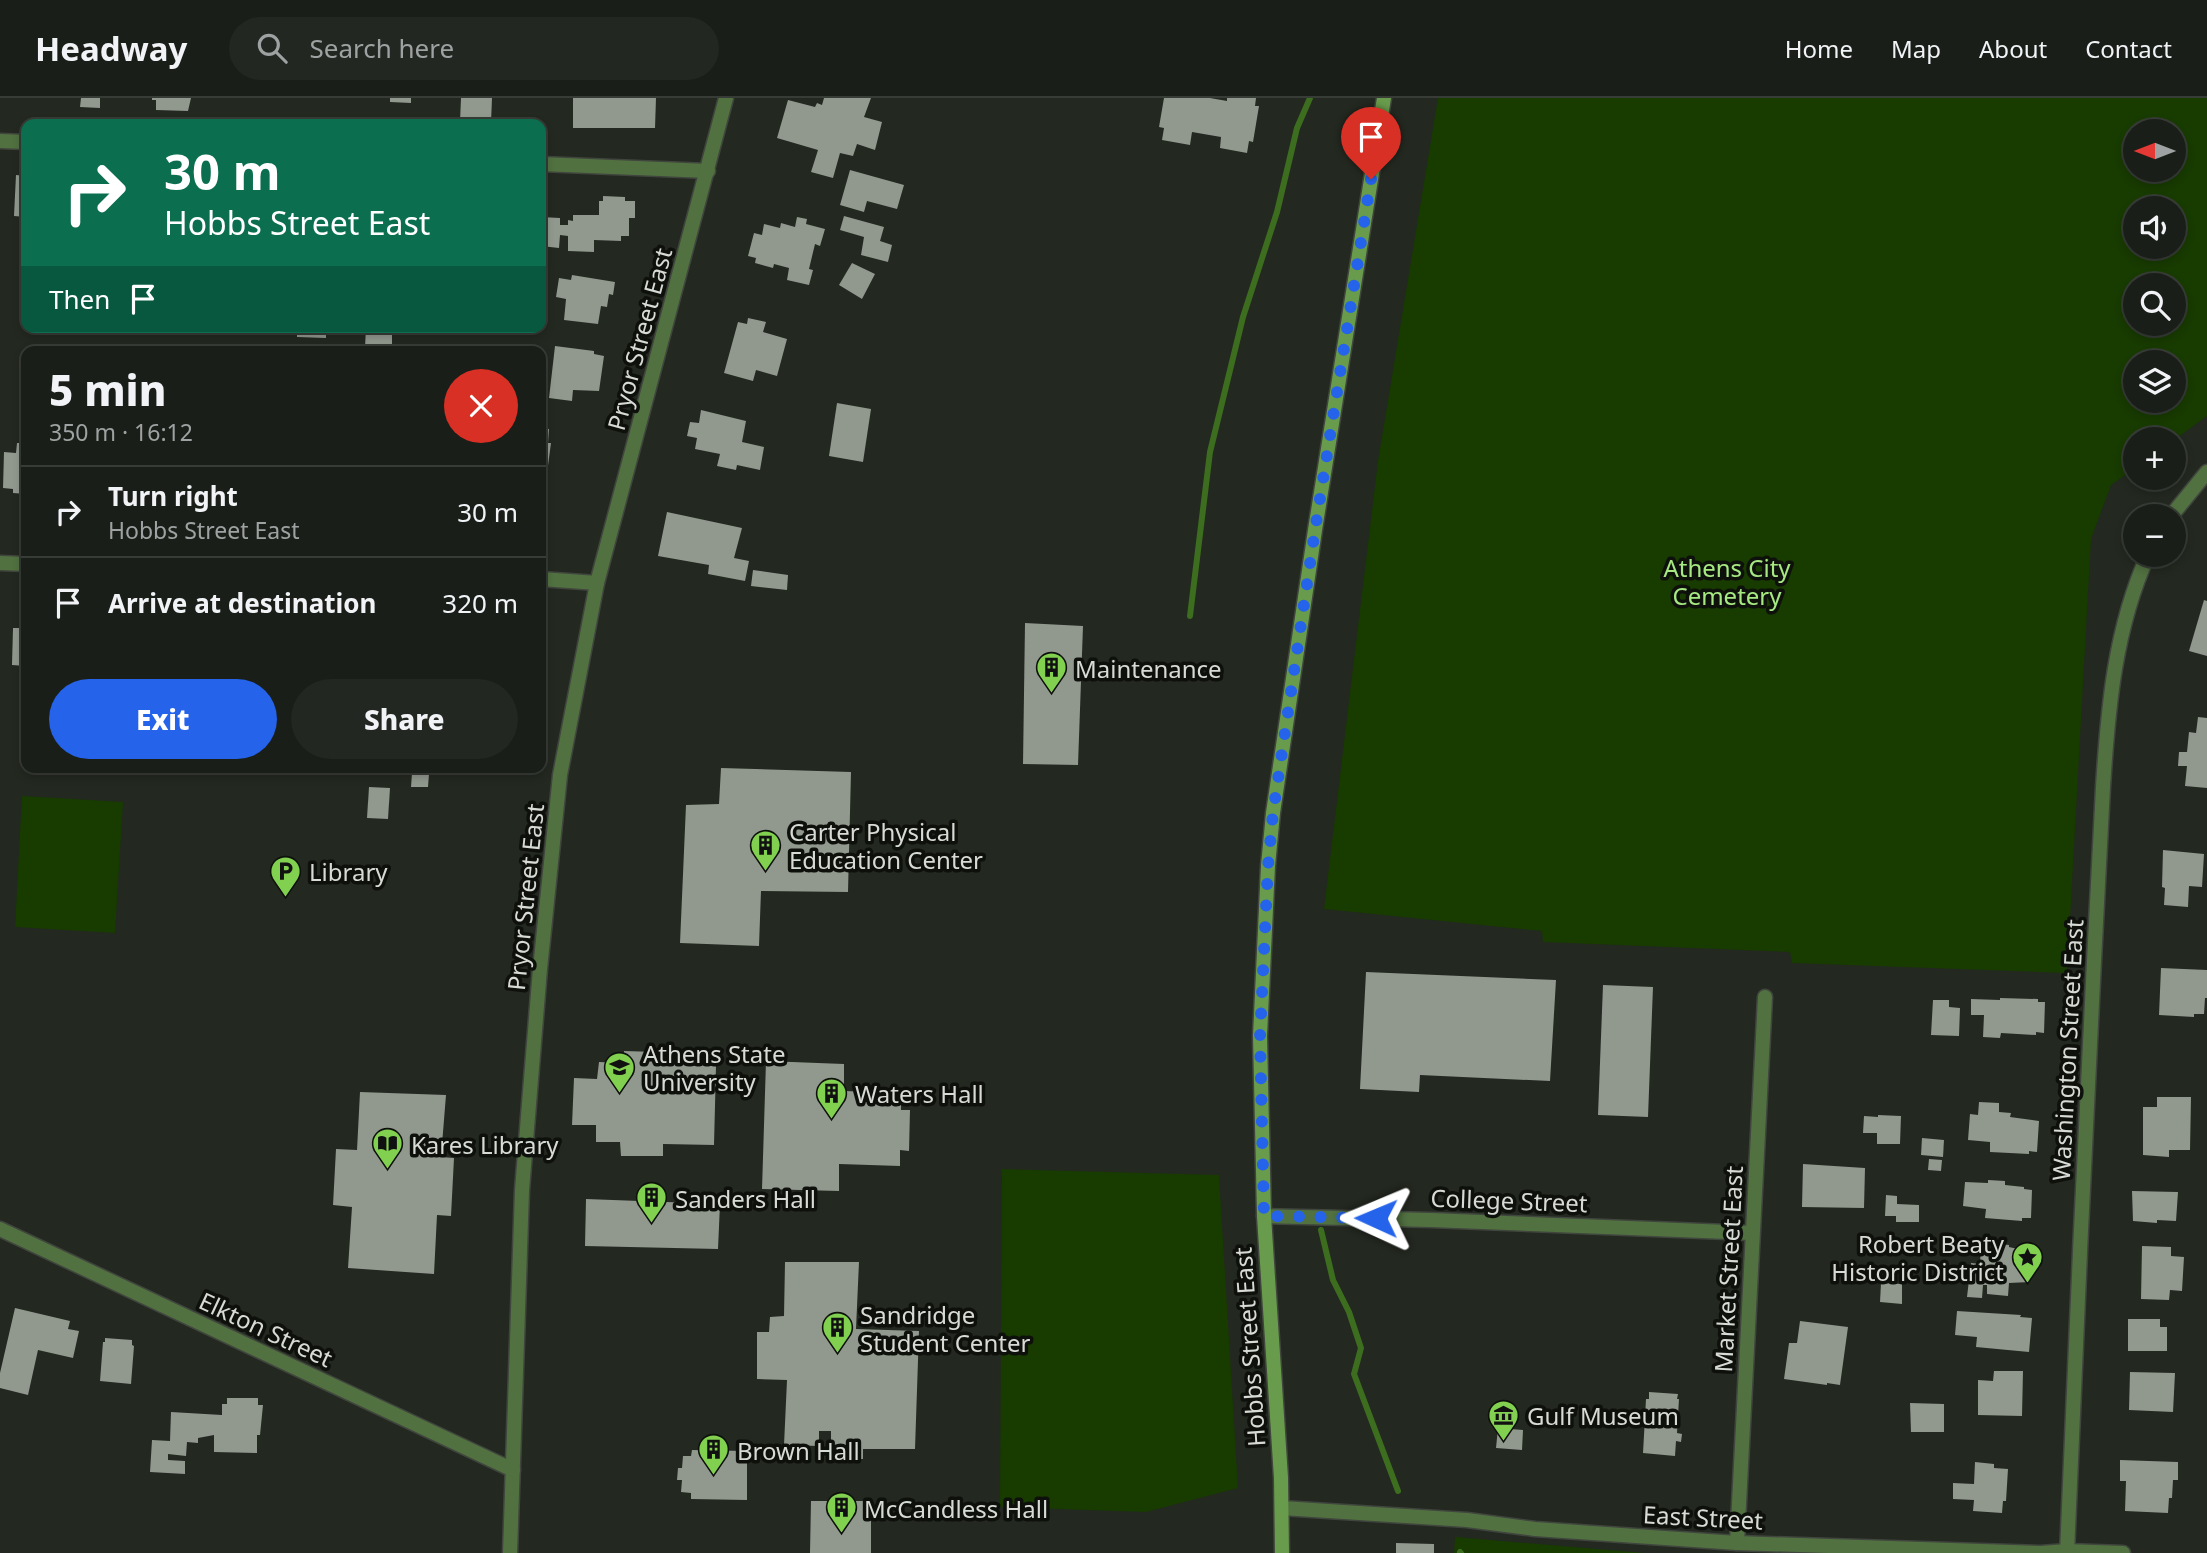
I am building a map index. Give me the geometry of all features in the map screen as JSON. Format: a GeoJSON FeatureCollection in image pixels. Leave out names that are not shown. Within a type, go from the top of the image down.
{"type":"FeatureCollection","features":[{"type":"Feature","properties":{"kind":"main road","name":"Hobbs Street East"},"geometry":{"type":"LineString","coordinates":[[1282,1553],[1282,1508],[1264,1216],[1260,1037],[1268,866],[1273,813],[1315,530],[1384,98]]}},
{"type":"Feature","properties":{"kind":"street","name":"Pryor Street East"},"geometry":{"type":"LineString","coordinates":[[510,1553],[522,1190],[540,969],[560,775],[597,583],[726,98]]}},
{"type":"Feature","properties":{"kind":"street"},"geometry":{"type":"LineString","coordinates":[[0,141],[21,142]]}},
{"type":"Feature","properties":{"kind":"street"},"geometry":{"type":"LineString","coordinates":[[546,164],[708,171]]}},
{"type":"Feature","properties":{"kind":"street"},"geometry":{"type":"LineString","coordinates":[[2181,504],[2207,472]]}},
{"type":"Feature","properties":{"kind":"street"},"geometry":{"type":"LineString","coordinates":[[0,563],[21,564]]}},
{"type":"Feature","properties":{"kind":"street","name":"Washington Street East"},"geometry":{"type":"LineString","coordinates":[[2067,1552],[2093,981],[2108,723],[2116,659],[2126,615],[2143,567]]}},
{"type":"Feature","properties":{"kind":"street"},"geometry":{"type":"LineString","coordinates":[[546,579],[597,583]]}},
{"type":"Feature","properties":{"kind":"street","name":"Market Street East"},"geometry":{"type":"LineString","coordinates":[[1737,1543],[1765,997]]}},
{"type":"Feature","properties":{"kind":"street","name":"College Street"},"geometry":{"type":"LineString","coordinates":[[1264,1216],[1752,1233]]}},
{"type":"Feature","properties":{"kind":"street","name":"Elkton Street"},"geometry":{"type":"LineString","coordinates":[[0,1229],[513,1469]]}},
{"type":"Feature","properties":{"kind":"street","name":"East Street"},"geometry":{"type":"LineString","coordinates":[[1282,1508],[1467,1520],[1535,1529],[1737,1543],[2041,1553],[2123,1553]]}},
{"type":"Feature","properties":{"kind":"green space","name":"Athens City Cemetery"},"geometry":{"type":"Polygon","coordinates":[[[1438,98],[2207,98],[2207,416],[2186,431],[2186,427],[2123,427],[2123,476],[2111,485],[2091,539],[2067,973],[1792,963],[1790,952],[1543,942],[1542,931],[1324,909],[1378,461],[1438,98]]]}},
{"type":"Feature","properties":{"kind":"green space"},"geometry":{"type":"Polygon","coordinates":[[[22,796],[123,802],[115,933],[15,927],[22,796]]]}},
{"type":"Feature","properties":{"kind":"green space"},"geometry":{"type":"Polygon","coordinates":[[[1002,1169],[1219,1175],[1238,1488],[1146,1512],[1000,1507],[1002,1169]]]}},
{"type":"Feature","properties":{"kind":"green space"},"geometry":{"type":"Polygon","coordinates":[[[1455,1537],[1645,1553],[1454,1553],[1455,1537]]]}},
{"type":"Feature","properties":{"kind":"building"},"geometry":{"type":"Polygon","coordinates":[[[81,98],[100,98],[100,108],[80,107],[81,98]]]}},
{"type":"Feature","properties":{"kind":"building"},"geometry":{"type":"Polygon","coordinates":[[[152,98],[191,98],[188,111],[156,110],[156,100],[152,98]]]}},
{"type":"Feature","properties":{"kind":"building"},"geometry":{"type":"Polygon","coordinates":[[[390,98],[411,98],[411,103],[390,102],[390,98]]]}},
{"type":"Feature","properties":{"kind":"building"},"geometry":{"type":"Polygon","coordinates":[[[461,98],[492,98],[491,119],[460,119],[461,98]]]}},
{"type":"Feature","properties":{"kind":"building"},"geometry":{"type":"Polygon","coordinates":[[[573,98],[656,98],[655,128],[573,128],[573,98]]]}},
{"type":"Feature","properties":{"kind":"building"},"geometry":{"type":"Polygon","coordinates":[[[824,98],[871,98],[864,117],[882,122],[875,150],[857,144],[853,156],[840,153],[833,178],[811,172],[818,150],[777,138],[788,100],[815,107],[817,103],[822,105],[824,98]]]}},
{"type":"Feature","properties":{"kind":"building"},"geometry":{"type":"Polygon","coordinates":[[[1164,98],[1210,98],[1227,101],[1227,98],[1256,98],[1255,106],[1259,106],[1253,142],[1249,141],[1247,153],[1220,148],[1221,137],[1192,132],[1190,145],[1162,140],[1164,128],[1159,127],[1164,98]]]}},
{"type":"Feature","properties":{"kind":"building"},"geometry":{"type":"Polygon","coordinates":[[[850,170],[904,185],[897,209],[867,201],[864,212],[840,205],[850,170]]]}},
{"type":"Feature","properties":{"kind":"building"},"geometry":{"type":"Polygon","coordinates":[[[16,175],[21,176],[21,217],[14,216],[16,175]]]}},
{"type":"Feature","properties":{"kind":"building"},"geometry":{"type":"Polygon","coordinates":[[[603,196],[625,197],[625,201],[635,201],[635,218],[629,218],[629,236],[621,236],[621,241],[594,240],[594,252],[568,251],[568,236],[560,235],[559,248],[546,247],[546,217],[560,218],[560,225],[568,225],[568,220],[573,221],[573,215],[599,215],[599,201],[603,201],[603,196]]]}},
{"type":"Feature","properties":{"kind":"building"},"geometry":{"type":"Polygon","coordinates":[[[844,216],[884,227],[880,241],[892,245],[888,262],[861,255],[864,237],[840,230],[844,216]]]}},
{"type":"Feature","properties":{"kind":"building"},"geometry":{"type":"Polygon","coordinates":[[[797,217],[807,219],[806,224],[825,229],[820,246],[815,244],[809,269],[813,270],[809,285],[787,280],[789,268],[774,264],[773,268],[755,263],[756,258],[748,256],[754,233],[762,235],[764,224],[780,228],[781,223],[795,227],[797,217]]]}},
{"type":"Feature","properties":{"kind":"building"},"geometry":{"type":"Polygon","coordinates":[[[852,263],[875,274],[862,299],[839,285],[852,263]]]}},
{"type":"Feature","properties":{"kind":"building"},"geometry":{"type":"Polygon","coordinates":[[[572,275],[615,282],[607,307],[601,306],[598,324],[564,320],[566,299],[556,297],[559,278],[571,280],[572,275]]]}},
{"type":"Feature","properties":{"kind":"building"},"geometry":{"type":"Polygon","coordinates":[[[748,318],[766,322],[763,332],[787,339],[777,376],[756,370],[753,381],[724,373],[738,322],[747,324],[748,318]]]}},
{"type":"Feature","properties":{"kind":"building"},"geometry":{"type":"Polygon","coordinates":[[[171,333],[202,333],[202,335],[171,333]]]}},
{"type":"Feature","properties":{"kind":"building"},"geometry":{"type":"Polygon","coordinates":[[[297,333],[326,333],[326,338],[297,337],[297,333]]]}},
{"type":"Feature","properties":{"kind":"building"},"geometry":{"type":"Polygon","coordinates":[[[366,333],[392,333],[392,346],[365,346],[366,333]]]}},
{"type":"Feature","properties":{"kind":"building"},"geometry":{"type":"Polygon","coordinates":[[[555,346],[594,351],[594,354],[604,356],[599,391],[573,390],[572,401],[549,398],[555,346]]]}},
{"type":"Feature","properties":{"kind":"building"},"geometry":{"type":"Polygon","coordinates":[[[837,403],[871,409],[863,462],[829,456],[837,403]]]}},
{"type":"Feature","properties":{"kind":"building"},"geometry":{"type":"Polygon","coordinates":[[[701,410],[746,421],[742,442],[764,447],[760,470],[737,465],[736,470],[717,466],[720,454],[695,449],[697,438],[687,436],[690,422],[699,423],[701,410]]]}},
{"type":"Feature","properties":{"kind":"building"},"geometry":{"type":"Polygon","coordinates":[[[546,429],[549,429],[548,443],[551,443],[547,473],[546,429]]]}},
{"type":"Feature","properties":{"kind":"building"},"geometry":{"type":"Polygon","coordinates":[[[17,443],[21,443],[21,494],[3,488],[4,452],[16,453],[17,443]]]}},
{"type":"Feature","properties":{"kind":"building"},"geometry":{"type":"Polygon","coordinates":[[[667,512],[742,528],[734,558],[749,561],[745,581],[708,574],[709,565],[658,556],[667,512]]]}},
{"type":"Feature","properties":{"kind":"building"},"geometry":{"type":"Polygon","coordinates":[[[753,570],[788,575],[787,590],[751,586],[753,570]]]}},
{"type":"Feature","properties":{"kind":"building"},"geometry":{"type":"Polygon","coordinates":[[[2204,600],[2207,601],[2207,656],[2189,651],[2204,600]]]}},
{"type":"Feature","properties":{"kind":"building","name":"Maintenance"},"geometry":{"type":"Polygon","coordinates":[[[1025,623],[1083,626],[1078,765],[1023,764],[1025,623]]]}},
{"type":"Feature","properties":{"kind":"building"},"geometry":{"type":"Polygon","coordinates":[[[13,628],[21,628],[21,666],[12,665],[13,628]]]}},
{"type":"Feature","properties":{"kind":"building"},"geometry":{"type":"Polygon","coordinates":[[[2198,717],[2207,718],[2207,788],[2185,786],[2187,766],[2178,766],[2179,752],[2187,752],[2189,732],[2196,733],[2198,717]]]}},
{"type":"Feature","properties":{"kind":"building","name":"Carter Physical Education Center"},"geometry":{"type":"Polygon","coordinates":[[[721,768],[851,772],[848,892],[761,891],[759,946],[680,943],[686,805],[719,804],[721,768]]]}},
{"type":"Feature","properties":{"kind":"building"},"geometry":{"type":"Polygon","coordinates":[[[412,773],[449,773],[429,774],[428,787],[411,787],[412,773]]]}},
{"type":"Feature","properties":{"kind":"building"},"geometry":{"type":"Polygon","coordinates":[[[369,787],[390,788],[388,819],[367,818],[369,787]]]}},
{"type":"Feature","properties":{"kind":"building"},"geometry":{"type":"Polygon","coordinates":[[[2163,850],[2204,854],[2202,887],[2189,886],[2188,907],[2164,905],[2163,850]]]}},
{"type":"Feature","properties":{"kind":"building"},"geometry":{"type":"Polygon","coordinates":[[[2161,968],[2207,970],[2204,1014],[2194,1014],[2194,1017],[2159,1015],[2161,968]]]}},
{"type":"Feature","properties":{"kind":"building"},"geometry":{"type":"Polygon","coordinates":[[[1366,972],[1556,980],[1550,1081],[1420,1075],[1419,1092],[1360,1089],[1366,972]]]}},
{"type":"Feature","properties":{"kind":"building"},"geometry":{"type":"Polygon","coordinates":[[[1603,985],[1653,987],[1648,1117],[1598,1115],[1603,985]]]}},
{"type":"Feature","properties":{"kind":"building"},"geometry":{"type":"Polygon","coordinates":[[[1971,999],[2038,999],[2038,1002],[2045,1002],[2044,1033],[2001,1033],[2000,1038],[1983,1037],[1984,1015],[1971,1015],[1971,999]]]}},
{"type":"Feature","properties":{"kind":"building"},"geometry":{"type":"Polygon","coordinates":[[[1933,1000],[1949,1000],[1949,1007],[1960,1008],[1959,1036],[1931,1035],[1933,1000]]]}},
{"type":"Feature","properties":{"kind":"building"},"geometry":{"type":"Polygon","coordinates":[[[624,1051],[690,1053],[690,1065],[716,1066],[714,1145],[663,1144],[663,1156],[621,1156],[620,1142],[596,1142],[596,1125],[572,1125],[574,1078],[597,1079],[599,1062],[623,1063],[624,1051]]]}},
{"type":"Feature","properties":{"kind":"building","name":"Waters Hall"},"geometry":{"type":"Polygon","coordinates":[[[766,1061],[844,1064],[844,1091],[901,1093],[901,1110],[910,1110],[909,1151],[900,1150],[900,1166],[839,1164],[839,1191],[762,1189],[766,1061]]]}},
{"type":"Feature","properties":{"kind":"building","name":"Kares Library"},"geometry":{"type":"Polygon","coordinates":[[[360,1092],[446,1095],[441,1157],[454,1158],[451,1216],[437,1215],[434,1274],[348,1268],[352,1207],[333,1205],[336,1149],[357,1150],[360,1092]]]}},
{"type":"Feature","properties":{"kind":"building"},"geometry":{"type":"Polygon","coordinates":[[[2157,1097],[2191,1097],[2190,1150],[2169,1150],[2169,1157],[2143,1155],[2143,1107],[2157,1107],[2157,1097]]]}},
{"type":"Feature","properties":{"kind":"building"},"geometry":{"type":"Polygon","coordinates":[[[1979,1102],[1999,1103],[1999,1112],[2011,1113],[2010,1117],[2039,1121],[2037,1152],[1990,1152],[1990,1142],[1968,1140],[1970,1114],[1978,1115],[1979,1102]]]}},
{"type":"Feature","properties":{"kind":"building"},"geometry":{"type":"Polygon","coordinates":[[[1864,1116],[1901,1116],[1900,1144],[1877,1144],[1877,1133],[1863,1133],[1864,1116]]]}},
{"type":"Feature","properties":{"kind":"building"},"geometry":{"type":"Polygon","coordinates":[[[1922,1138],[1944,1140],[1943,1157],[1921,1155],[1922,1138]]]}},
{"type":"Feature","properties":{"kind":"building"},"geometry":{"type":"Polygon","coordinates":[[[1929,1159],[1942,1160],[1941,1171],[1928,1170],[1929,1159]]]}},
{"type":"Feature","properties":{"kind":"building"},"geometry":{"type":"Polygon","coordinates":[[[1803,1164],[1865,1168],[1864,1208],[1802,1207],[1803,1164]]]}},
{"type":"Feature","properties":{"kind":"building"},"geometry":{"type":"Polygon","coordinates":[[[1988,1180],[2005,1181],[2005,1185],[2032,1190],[2031,1218],[2022,1218],[2022,1221],[1985,1218],[1986,1209],[1963,1206],[1965,1182],[1988,1183],[1988,1180]]]}},
{"type":"Feature","properties":{"kind":"building"},"geometry":{"type":"Polygon","coordinates":[[[2132,1191],[2178,1192],[2176,1221],[2133,1221],[2132,1191]]]}},
{"type":"Feature","properties":{"kind":"building"},"geometry":{"type":"Polygon","coordinates":[[[1886,1195],[1897,1196],[1897,1204],[1919,1205],[1919,1222],[1896,1222],[1896,1216],[1885,1216],[1886,1195]]]}},
{"type":"Feature","properties":{"kind":"building","name":"Sanders Hall"},"geometry":{"type":"Polygon","coordinates":[[[586,1199],[720,1204],[718,1249],[585,1246],[586,1199]]]}},
{"type":"Feature","properties":{"kind":"building"},"geometry":{"type":"Polygon","coordinates":[[[1955,1240],[1976,1242],[1975,1254],[1954,1252],[1955,1240]]]}},
{"type":"Feature","properties":{"kind":"building"},"geometry":{"type":"Polygon","coordinates":[[[1988,1241],[2031,1252],[2030,1282],[2009,1283],[2008,1296],[1987,1294],[1987,1285],[1983,1285],[1982,1298],[1967,1297],[1971,1263],[1980,1264],[1981,1246],[1988,1247],[1988,1241]]]}},
{"type":"Feature","properties":{"kind":"building"},"geometry":{"type":"Polygon","coordinates":[[[2142,1246],[2171,1247],[2171,1256],[2184,1257],[2182,1291],[2170,1290],[2169,1300],[2141,1299],[2142,1246]]]}},
{"type":"Feature","properties":{"kind":"building","name":"Sandridge Student Center"},"geometry":{"type":"Polygon","coordinates":[[[785,1262],[859,1262],[856,1329],[919,1331],[915,1449],[863,1449],[863,1459],[831,1459],[831,1431],[819,1431],[819,1446],[784,1445],[787,1380],[757,1379],[757,1332],[769,1332],[770,1317],[784,1316],[785,1262]]]}},
{"type":"Feature","properties":{"kind":"building"},"geometry":{"type":"Polygon","coordinates":[[[1881,1283],[1902,1284],[1902,1304],[1880,1302],[1881,1283]]]}},
{"type":"Feature","properties":{"kind":"building"},"geometry":{"type":"Polygon","coordinates":[[[15,1308],[70,1321],[68,1329],[79,1331],[73,1358],[38,1350],[28,1395],[0,1388],[0,1373],[15,1308]]]}},
{"type":"Feature","properties":{"kind":"building"},"geometry":{"type":"Polygon","coordinates":[[[1957,1311],[2032,1318],[2029,1352],[1976,1347],[1977,1337],[1955,1335],[1957,1311]]]}},
{"type":"Feature","properties":{"kind":"building"},"geometry":{"type":"Polygon","coordinates":[[[2128,1319],[2160,1319],[2160,1327],[2167,1327],[2167,1351],[2128,1351],[2128,1319]]]}},
{"type":"Feature","properties":{"kind":"building"},"geometry":{"type":"Polygon","coordinates":[[[1800,1321],[1848,1327],[1840,1385],[1784,1379],[1789,1343],[1797,1343],[1800,1321]]]}},
{"type":"Feature","properties":{"kind":"building"},"geometry":{"type":"Polygon","coordinates":[[[105,1338],[132,1340],[134,1346],[131,1384],[100,1381],[105,1338]]]}},
{"type":"Feature","properties":{"kind":"building"},"geometry":{"type":"Polygon","coordinates":[[[1994,1371],[2023,1371],[2022,1416],[1978,1415],[1978,1380],[1993,1381],[1994,1371]]]}},
{"type":"Feature","properties":{"kind":"building"},"geometry":{"type":"Polygon","coordinates":[[[2130,1372],[2175,1373],[2173,1412],[2129,1410],[2130,1372]]]}},
{"type":"Feature","properties":{"kind":"building"},"geometry":{"type":"Polygon","coordinates":[[[1649,1392],[1678,1394],[1677,1433],[1682,1434],[1681,1442],[1676,1441],[1675,1456],[1643,1453],[1646,1399],[1649,1399],[1649,1392]]]}},
{"type":"Feature","properties":{"kind":"building"},"geometry":{"type":"Polygon","coordinates":[[[227,1398],[258,1398],[258,1405],[263,1405],[260,1435],[257,1435],[257,1453],[214,1452],[214,1435],[198,1438],[198,1443],[187,1442],[186,1456],[168,1454],[168,1460],[185,1461],[185,1474],[150,1472],[152,1440],[170,1441],[171,1412],[222,1415],[222,1404],[227,1404],[227,1398]]]}},
{"type":"Feature","properties":{"kind":"building"},"geometry":{"type":"Polygon","coordinates":[[[1910,1403],[1944,1404],[1944,1432],[1911,1432],[1910,1403]]]}},
{"type":"Feature","properties":{"kind":"building"},"geometry":{"type":"Polygon","coordinates":[[[1498,1428],[1523,1430],[1522,1450],[1496,1448],[1498,1428]]]}},
{"type":"Feature","properties":{"kind":"building","name":"Brown Hall"},"geometry":{"type":"Polygon","coordinates":[[[692,1450],[747,1451],[747,1500],[691,1499],[691,1493],[681,1492],[682,1480],[677,1480],[678,1468],[682,1468],[683,1456],[691,1456],[692,1450]]]}},
{"type":"Feature","properties":{"kind":"building"},"geometry":{"type":"Polygon","coordinates":[[[2120,1460],[2178,1462],[2178,1480],[2173,1480],[2168,1513],[2125,1511],[2126,1481],[2120,1481],[2120,1460]]]}},
{"type":"Feature","properties":{"kind":"building"},"geometry":{"type":"Polygon","coordinates":[[[1975,1462],[2008,1469],[2006,1501],[2003,1501],[2002,1513],[1973,1511],[1974,1500],[1953,1499],[1953,1483],[1974,1484],[1975,1462]]]}},
{"type":"Feature","properties":{"kind":"building","name":"McCandless Hall"},"geometry":{"type":"Polygon","coordinates":[[[811,1501],[871,1501],[871,1553],[810,1553],[811,1501]]]}},
{"type":"Feature","properties":{"kind":"building"},"geometry":{"type":"Polygon","coordinates":[[[1396,1543],[1434,1544],[1434,1553],[1396,1553],[1396,1543]]]}},
{"type":"Feature","properties":{"kind":"waterway"},"geometry":{"type":"LineString","coordinates":[[1190,616],[1210,452],[1243,317],[1277,212],[1297,128],[1310,98]]}},
{"type":"Feature","properties":{"kind":"waterway"},"geometry":{"type":"LineString","coordinates":[[1321,1230],[1333,1280],[1349,1312],[1361,1348],[1354,1374],[1398,1491]]}},
{"type":"Feature","properties":{"kind":"place","name":"Maintenance"},"geometry":{"type":"Point","coordinates":[1052,695]}},
{"type":"Feature","properties":{"kind":"place","name":"Carter Physical Education Center"},"geometry":{"type":"Point","coordinates":[766,872]}},
{"type":"Feature","properties":{"kind":"place","name":"Library"},"geometry":{"type":"Point","coordinates":[286,898]}},
{"type":"Feature","properties":{"kind":"place","name":"Athens State University"},"geometry":{"type":"Point","coordinates":[620,1094]}},
{"type":"Feature","properties":{"kind":"place","name":"Waters Hall"},"geometry":{"type":"Point","coordinates":[832,1120]}},
{"type":"Feature","properties":{"kind":"place","name":"Kares Library"},"geometry":{"type":"Point","coordinates":[388,1171]}},
{"type":"Feature","properties":{"kind":"place","name":"Sanders Hall"},"geometry":{"type":"Point","coordinates":[652,1225]}},
{"type":"Feature","properties":{"kind":"place","name":"Robert Beaty Historic District"},"geometry":{"type":"Point","coordinates":[2027,1284]}},
{"type":"Feature","properties":{"kind":"place","name":"Sandridge Student Center"},"geometry":{"type":"Point","coordinates":[837,1355]}},
{"type":"Feature","properties":{"kind":"place","name":"Gulf Museum"},"geometry":{"type":"Point","coordinates":[1504,1442]}},
{"type":"Feature","properties":{"kind":"place","name":"Brown Hall"},"geometry":{"type":"Point","coordinates":[714,1477]}},
{"type":"Feature","properties":{"kind":"place","name":"McCandless Hall"},"geometry":{"type":"Point","coordinates":[841,1535]}},
{"type":"Feature","properties":{"kind":"route"},"geometry":{"type":"LineString","coordinates":[[1371,179],[1273,813],[1260,1037],[1264,1216],[1376,1218]]}}]}
